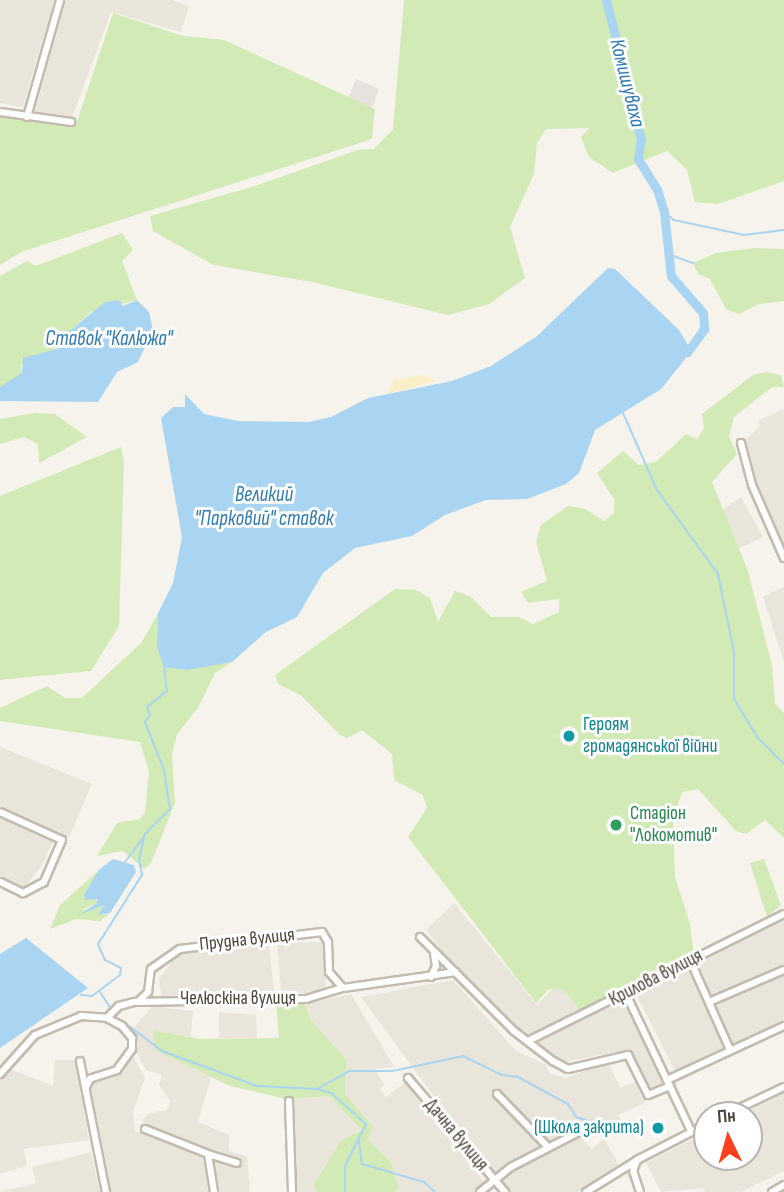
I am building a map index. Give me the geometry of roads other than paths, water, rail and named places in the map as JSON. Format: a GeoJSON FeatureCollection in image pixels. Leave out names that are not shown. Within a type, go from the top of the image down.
{"type":"FeatureCollection","features":[{"type":"Feature","properties":{"kind":"street"},"geometry":{"type":"LineString","coordinates":[[27,117],[60,0]]}},
{"type":"Feature","properties":{"kind":"street"},"geometry":{"type":"LineString","coordinates":[[0,112],[71,122]]}},
{"type":"Feature","properties":{"kind":"street"},"geometry":{"type":"LineString","coordinates":[[741,443],[752,485],[784,558]]}},
{"type":"Feature","properties":{"kind":"street"},"geometry":{"type":"LineString","coordinates":[[0,812],[62,839],[44,882],[23,893],[0,882]]}},
{"type":"Feature","properties":{"kind":"street","name":"Крилова вулиця"},"geometry":{"type":"LineString","coordinates":[[528,1041],[784,914]]}},
{"type":"Feature","properties":{"kind":"street","name":"Прудна вулиця"},"geometry":{"type":"LineString","coordinates":[[139,1002],[148,992],[151,969],[180,949],[322,932],[328,942],[329,972],[343,988]]}},
{"type":"Feature","properties":{"kind":"street"},"geometry":{"type":"LineString","coordinates":[[420,937],[528,1041],[568,1069],[628,1055],[648,1095],[730,1050],[784,1026]]}},
{"type":"Feature","properties":{"kind":"street"},"geometry":{"type":"LineString","coordinates":[[431,977],[436,966],[433,951]]}},
{"type":"Feature","properties":{"kind":"street"},"geometry":{"type":"LineString","coordinates":[[690,960],[730,1050]]}},
{"type":"Feature","properties":{"kind":"street"},"geometry":{"type":"LineString","coordinates":[[709,1002],[784,970]]}},
{"type":"Feature","properties":{"kind":"street","name":"Челюскіна вулиця"},"geometry":{"type":"LineString","coordinates":[[107,1018],[119,1006],[139,1002],[306,999],[343,988],[456,972]]}},
{"type":"Feature","properties":{"kind":"street"},"geometry":{"type":"LineString","coordinates":[[148,992],[155,1000]]}},
{"type":"Feature","properties":{"kind":"street"},"geometry":{"type":"LineString","coordinates":[[586,1192],[691,1131],[626,994]]}},
{"type":"Feature","properties":{"kind":"street"},"geometry":{"type":"LineString","coordinates":[[0,1074],[20,1048],[35,1035],[53,1030],[81,1016],[107,1018],[122,1026],[132,1038],[132,1049],[117,1070],[90,1079],[86,1087]]}},
{"type":"Feature","properties":{"kind":"street"},"geometry":{"type":"LineString","coordinates":[[80,1061],[106,1192]]}},
{"type":"Feature","properties":{"kind":"street","name":"Дачна вулиця"},"geometry":{"type":"LineString","coordinates":[[408,1078],[505,1192]]}},
{"type":"Feature","properties":{"kind":"street"},"geometry":{"type":"LineString","coordinates":[[754,1101],[784,1087]]}},
{"type":"Feature","properties":{"kind":"street"},"geometry":{"type":"LineString","coordinates":[[497,1094],[548,1147]]}},
{"type":"Feature","properties":{"kind":"street"},"geometry":{"type":"LineString","coordinates":[[289,1101],[292,1192]]}},
{"type":"Feature","properties":{"kind":"street"},"geometry":{"type":"LineString","coordinates":[[145,1129],[237,1163]]}},
{"type":"Feature","properties":{"kind":"street"},"geometry":{"type":"LineString","coordinates":[[480,1192],[492,1179],[577,1133]]}},
{"type":"Feature","properties":{"kind":"street"},"geometry":{"type":"LineString","coordinates":[[208,1154],[214,1192]]}},
{"type":"Feature","properties":{"kind":"street"},"geometry":{"type":"LineString","coordinates":[[637,1160],[634,1171],[640,1192]]}},
{"type":"Feature","properties":{"kind":"street"},"geometry":{"type":"LineString","coordinates":[[772,1192],[784,1185]]}},
{"type":"Feature","properties":{"kind":"water","name":"Великий \"Парковий\" ставок"},"geometry":{"type":"Polygon","coordinates":[[[608,268],[615,269],[679,330],[688,345],[686,358],[661,389],[595,430],[579,473],[566,484],[527,499],[486,500],[445,515],[412,536],[355,548],[323,573],[297,617],[266,632],[232,662],[187,670],[164,667],[157,647],[158,613],[173,583],[182,537],[161,418],[173,407],[185,407],[185,394],[204,414],[239,421],[309,422],[331,417],[368,398],[452,381],[491,366],[537,336],[608,268]]]}},
{"type":"Feature","properties":{"kind":"water","name":"Ставок \"Калюжа\""},"geometry":{"type":"Polygon","coordinates":[[[119,300],[123,306],[137,300],[149,312],[156,344],[145,347],[138,362],[117,372],[98,402],[0,401],[0,387],[22,373],[23,358],[57,349],[63,341],[54,336],[71,330],[105,302],[119,300]]]}},
{"type":"Feature","properties":{"kind":"water"},"geometry":{"type":"Polygon","coordinates":[[[113,859],[134,865],[136,872],[110,913],[98,915],[104,905],[79,915],[97,903],[97,899],[85,900],[84,895],[99,870],[113,859]]]}},
{"type":"Feature","properties":{"kind":"water"},"geometry":{"type":"Polygon","coordinates":[[[26,938],[88,988],[0,1048],[0,954],[26,938]]]}},
{"type":"Feature","properties":{"kind":"waterway","name":"Комишуваха"},"geometry":{"type":"LineString","coordinates":[[606,0],[641,139],[638,159],[657,189],[664,212],[671,276],[703,313],[704,329],[687,352]]}},
{"type":"Feature","properties":{"kind":"waterway"},"geometry":{"type":"LineString","coordinates":[[664,212],[674,220],[744,235],[784,230]]}},
{"type":"Feature","properties":{"kind":"waterway"},"geometry":{"type":"LineString","coordinates":[[668,254],[693,263]]}},
{"type":"Feature","properties":{"kind":"waterway"},"geometry":{"type":"LineString","coordinates":[[623,413],[657,490],[718,574],[734,652],[734,699],[758,738],[784,764]]}},
{"type":"Feature","properties":{"kind":"waterway"},"geometry":{"type":"LineString","coordinates":[[81,995],[92,996],[120,975],[121,968],[105,960],[98,944],[142,875],[139,859],[145,834],[170,809],[164,770],[145,722],[150,715],[147,707],[167,691],[164,667]]}},
{"type":"Feature","properties":{"kind":"waterway"},"geometry":{"type":"LineString","coordinates":[[125,862],[143,838]]}},
{"type":"Feature","properties":{"kind":"waterway"},"geometry":{"type":"LineString","coordinates":[[100,992],[109,1006]]}},
{"type":"Feature","properties":{"kind":"waterway"},"geometry":{"type":"LineString","coordinates":[[129,1026],[162,1051],[257,1086],[317,1089],[350,1071],[392,1071],[463,1056],[502,1075],[518,1077],[568,1104],[576,1117],[596,1123],[602,1134]]}},
{"type":"Feature","properties":{"kind":"waterway"},"geometry":{"type":"LineString","coordinates":[[318,1089],[331,1093],[366,1124],[345,1166],[345,1192]]}},
{"type":"Feature","properties":{"kind":"waterway"},"geometry":{"type":"LineString","coordinates":[[359,1141],[362,1164],[424,1182],[435,1192]]}},
{"type":"Feature","properties":{"kind":"place","name":"Героям громадянської війни"},"geometry":{"type":"Point","coordinates":[569,736]}},
{"type":"Feature","properties":{"kind":"place","name":"Стадіон \"Локомотив\""},"geometry":{"type":"Point","coordinates":[616,825]}},
{"type":"Feature","properties":{"kind":"place","name":"(Школа закрита)"},"geometry":{"type":"Point","coordinates":[658,1128]}}]}
